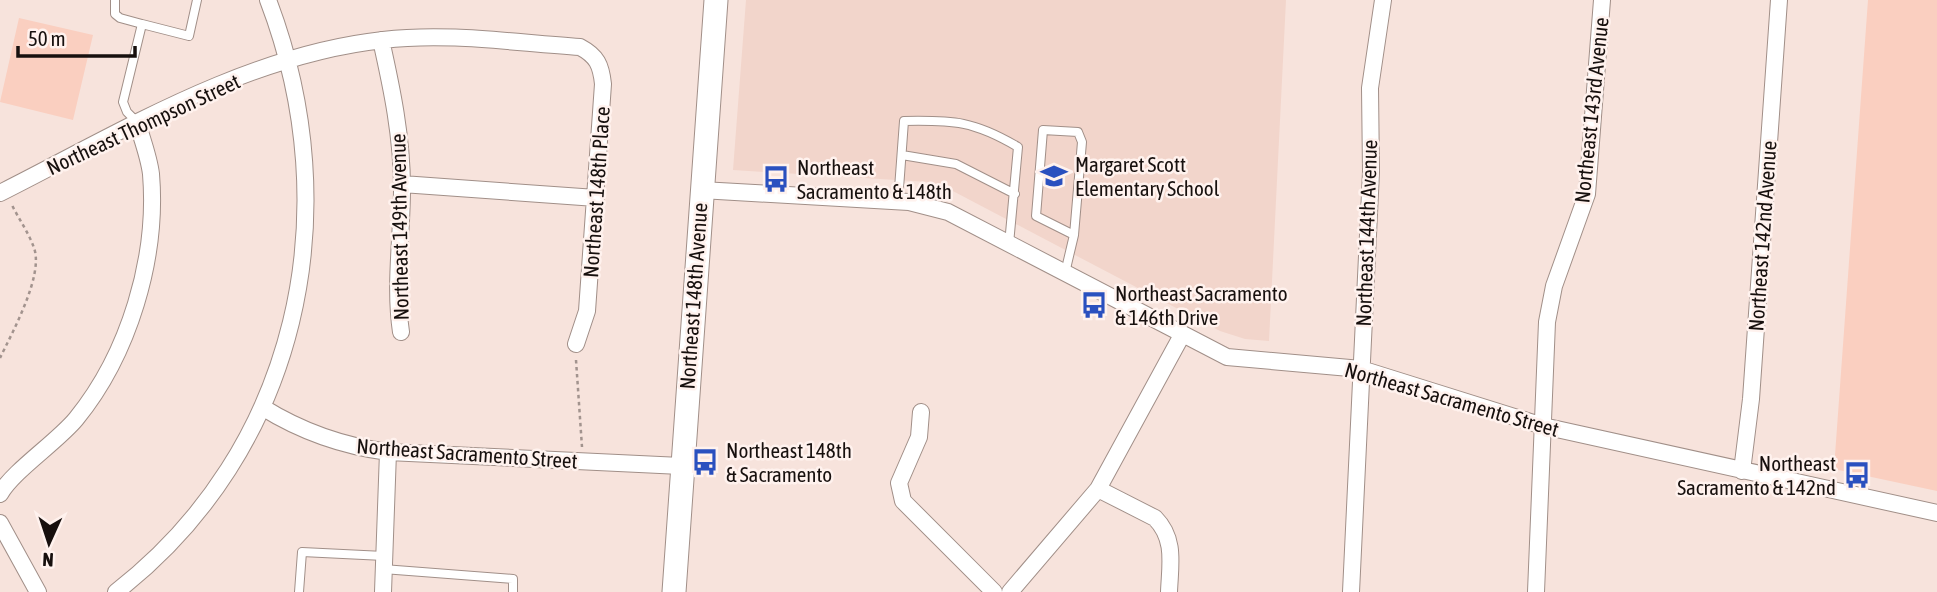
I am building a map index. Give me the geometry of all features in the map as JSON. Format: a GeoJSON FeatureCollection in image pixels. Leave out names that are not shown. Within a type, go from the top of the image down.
{"type":"FeatureCollection","features":[{"type":"Feature","properties":{"kind":"main road","name":"Northeast 148th Avenue"},"geometry":{"type":"LineString","coordinates":[[674,592],[716,0]]}},
{"type":"Feature","properties":{"kind":"street"},"geometry":{"type":"LineString","coordinates":[[116,592],[137,576],[187,525],[218,483],[262,407],[290,326],[304,256],[307,205],[304,136],[288,61],[268,0]]}},
{"type":"Feature","properties":{"kind":"street","name":"Northeast 144th Avenue"},"geometry":{"type":"LineString","coordinates":[[1351,592],[1371,172],[1370,88],[1383,0]]}},
{"type":"Feature","properties":{"kind":"street","name":"Northeast 143rd Avenue"},"geometry":{"type":"LineString","coordinates":[[1536,592],[1550,304],[1587,194],[1602,0]]}},
{"type":"Feature","properties":{"kind":"street","name":"Northeast 142nd Avenue"},"geometry":{"type":"LineString","coordinates":[[1742,471],[1751,399],[1779,0]]}},
{"type":"Feature","properties":{"kind":"street","name":"Northeast Thompson Street"},"geometry":{"type":"LineString","coordinates":[[2,192],[137,122],[208,90],[288,61],[381,40],[417,37],[580,47]]}},
{"type":"Feature","properties":{"kind":"street","name":"Northeast 149th Avenue"},"geometry":{"type":"LineString","coordinates":[[381,40],[395,102],[402,184],[397,304],[401,332]]}},
{"type":"Feature","properties":{"kind":"street","name":"Northeast 148th Place"},"geometry":{"type":"LineString","coordinates":[[576,344],[587,311],[603,84],[601,67],[592,54],[580,47]]}},
{"type":"Feature","properties":{"kind":"street"},"geometry":{"type":"LineString","coordinates":[[0,494],[75,420],[121,344],[145,270],[152,201],[151,172],[137,122]]}},
{"type":"Feature","properties":{"kind":"street"},"geometry":{"type":"LineString","coordinates":[[402,184],[596,198]]}},
{"type":"Feature","properties":{"kind":"street","name":"Northeast Sacramento Street"},"geometry":{"type":"LineString","coordinates":[[701,190],[898,201],[948,212],[1227,357],[1361,369],[1543,426],[1937,513]]}},
{"type":"Feature","properties":{"kind":"street"},"geometry":{"type":"LineString","coordinates":[[1010,592],[1098,489],[1181,335]]}},
{"type":"Feature","properties":{"kind":"street","name":"Northeast Sacramento Street"},"geometry":{"type":"LineString","coordinates":[[262,407],[328,440],[388,452],[681,466]]}},
{"type":"Feature","properties":{"kind":"street"},"geometry":{"type":"LineString","coordinates":[[921,412],[919,437],[900,483],[903,501],[995,592]]}},
{"type":"Feature","properties":{"kind":"street"},"geometry":{"type":"LineString","coordinates":[[383,592],[388,452]]}},
{"type":"Feature","properties":{"kind":"street"},"geometry":{"type":"LineString","coordinates":[[1098,489],[1156,518],[1163,526],[1171,550],[1169,592]]}},
{"type":"Feature","properties":{"kind":"street"},"geometry":{"type":"LineString","coordinates":[[0,523],[38,592]]}},
{"type":"Feature","properties":{"kind":"lane"},"geometry":{"type":"LineString","coordinates":[[115,0],[115,13],[120,19],[189,36],[197,0]]}},
{"type":"Feature","properties":{"kind":"lane"},"geometry":{"type":"LineString","coordinates":[[137,122],[127,112],[123,102],[142,24]]}},
{"type":"Feature","properties":{"kind":"lane"},"geometry":{"type":"LineString","coordinates":[[898,201],[904,121],[953,120],[991,131],[1017,147],[1009,244]]}},
{"type":"Feature","properties":{"kind":"lane"},"geometry":{"type":"LineString","coordinates":[[1065,273],[1073,234],[1082,142],[1078,132],[1043,130],[1036,216],[1073,234]]}},
{"type":"Feature","properties":{"kind":"lane"},"geometry":{"type":"LineString","coordinates":[[902,155],[956,164],[1015,194]]}},
{"type":"Feature","properties":{"kind":"lane"},"geometry":{"type":"LineString","coordinates":[[299,592],[302,552],[513,579],[513,592]]}},
{"type":"Feature","properties":{"kind":"path"},"geometry":{"type":"LineString","coordinates":[[0,358],[33,279],[36,257],[34,246],[2,192]]}},
{"type":"Feature","properties":{"kind":"path"},"geometry":{"type":"LineString","coordinates":[[576,344],[582,461]]}},
{"type":"Feature","properties":{"kind":"shaded area","name":"Margaret Scott Elementary School"},"geometry":{"type":"Polygon","coordinates":[[[746,0],[1286,0],[1269,341],[1245,339],[1220,331],[949,189],[929,182],[733,170],[746,0]]]}},
{"type":"Feature","properties":{"kind":"shaded area"},"geometry":{"type":"Polygon","coordinates":[[[1868,0],[1937,0],[1937,491],[1834,469],[1868,0]]]}},
{"type":"Feature","properties":{"kind":"shaded area"},"geometry":{"type":"Polygon","coordinates":[[[19,18],[93,35],[73,120],[0,102],[19,18]]]}},
{"type":"Feature","properties":{"kind":"place","name":"Margaret Scott Elementary School"},"geometry":{"type":"Point","coordinates":[1054,176]}},
{"type":"Feature","properties":{"kind":"place","name":"Northeast Sacramento & 148th"},"geometry":{"type":"Point","coordinates":[776,179]}},
{"type":"Feature","properties":{"kind":"place","name":"Northeast Sacramento & 146th Drive"},"geometry":{"type":"Point","coordinates":[1094,305]}},
{"type":"Feature","properties":{"kind":"place","name":"Northeast 148th & Sacramento"},"geometry":{"type":"Point","coordinates":[705,462]}},
{"type":"Feature","properties":{"kind":"place","name":"Northeast Sacramento & 142nd"},"geometry":{"type":"Point","coordinates":[1857,475]}}]}
